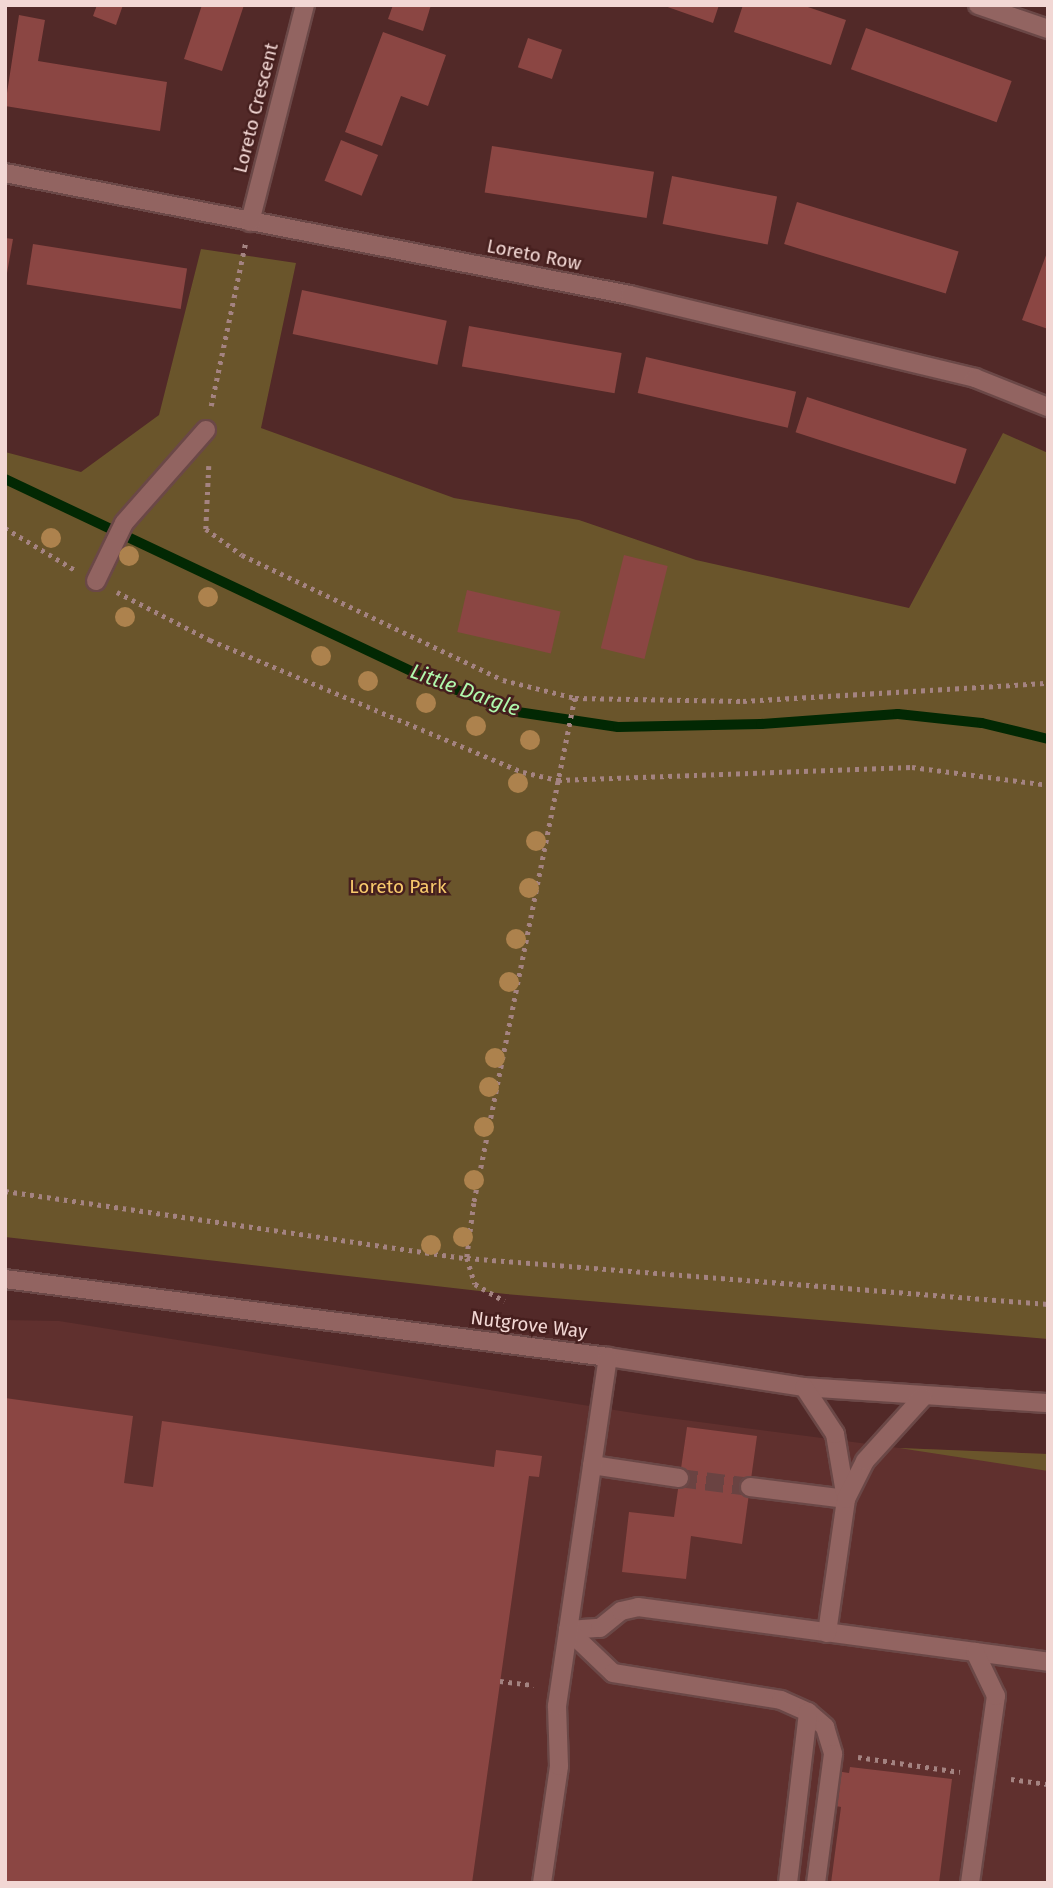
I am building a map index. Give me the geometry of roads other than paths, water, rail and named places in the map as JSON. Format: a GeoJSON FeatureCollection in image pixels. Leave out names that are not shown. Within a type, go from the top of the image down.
{"type":"FeatureCollection","features":[{"type":"Feature","properties":{"kind":"street","name":"Loreto Crescent"},"geometry":{"type":"LineString","coordinates":[[250,222],[305,5]]}},
{"type":"Feature","properties":{"kind":"street"},"geometry":{"type":"LineString","coordinates":[[978,5],[1048,29]]}},
{"type":"Feature","properties":{"kind":"street","name":"Loreto Row"},"geometry":{"type":"LineString","coordinates":[[5,173],[630,295],[975,378],[1048,407]]}},
{"type":"Feature","properties":{"kind":"street"},"geometry":{"type":"LineString","coordinates":[[96,581],[124,523],[206,430]]}},
{"type":"Feature","properties":{"kind":"street","name":"Nutgrove Way"},"geometry":{"type":"LineString","coordinates":[[5,1279],[608,1357],[804,1387],[923,1397],[1048,1403]]}},
{"type":"Feature","properties":{"kind":"street"},"geometry":{"type":"LineString","coordinates":[[542,1883],[559,1766],[556,1706],[608,1357]]}},
{"type":"Feature","properties":{"kind":"street"},"geometry":{"type":"LineString","coordinates":[[804,1387],[835,1434],[846,1499],[827,1633]]}},
{"type":"Feature","properties":{"kind":"street"},"geometry":{"type":"LineString","coordinates":[[846,1499],[865,1461],[923,1397]]}},
{"type":"Feature","properties":{"kind":"street"},"geometry":{"type":"LineString","coordinates":[[592,1465],[679,1478]]}},
{"type":"Feature","properties":{"kind":"street"},"geometry":{"type":"LineString","coordinates":[[750,1487],[846,1499]]}},
{"type":"Feature","properties":{"kind":"street"},"geometry":{"type":"LineString","coordinates":[[568,1630],[600,1628],[621,1611],[638,1606],[1048,1662]]}},
{"type":"Feature","properties":{"kind":"street"},"geometry":{"type":"LineString","coordinates":[[568,1630],[613,1673],[780,1700],[807,1712],[825,1727],[833,1754],[816,1883]]}},
{"type":"Feature","properties":{"kind":"street"},"geometry":{"type":"LineString","coordinates":[[970,1883],[996,1696],[975,1652]]}},
{"type":"Feature","properties":{"kind":"street"},"geometry":{"type":"LineString","coordinates":[[788,1883],[807,1712]]}},
{"type":"Feature","properties":{"kind":"waterway","name":"Little Dargle"},"geometry":{"type":"LineString","coordinates":[[5,479],[426,678],[511,711],[618,727],[761,724],[898,714],[982,723],[1048,739]]}},
{"type":"Feature","properties":{"kind":"tunnel"},"geometry":{"type":"LineString","coordinates":[[679,1478],[750,1487]]}},
{"type":"Feature","properties":{"kind":"park label","name":"Loreto Park"},"geometry":{"type":"Point","coordinates":[398,887]}}]}
